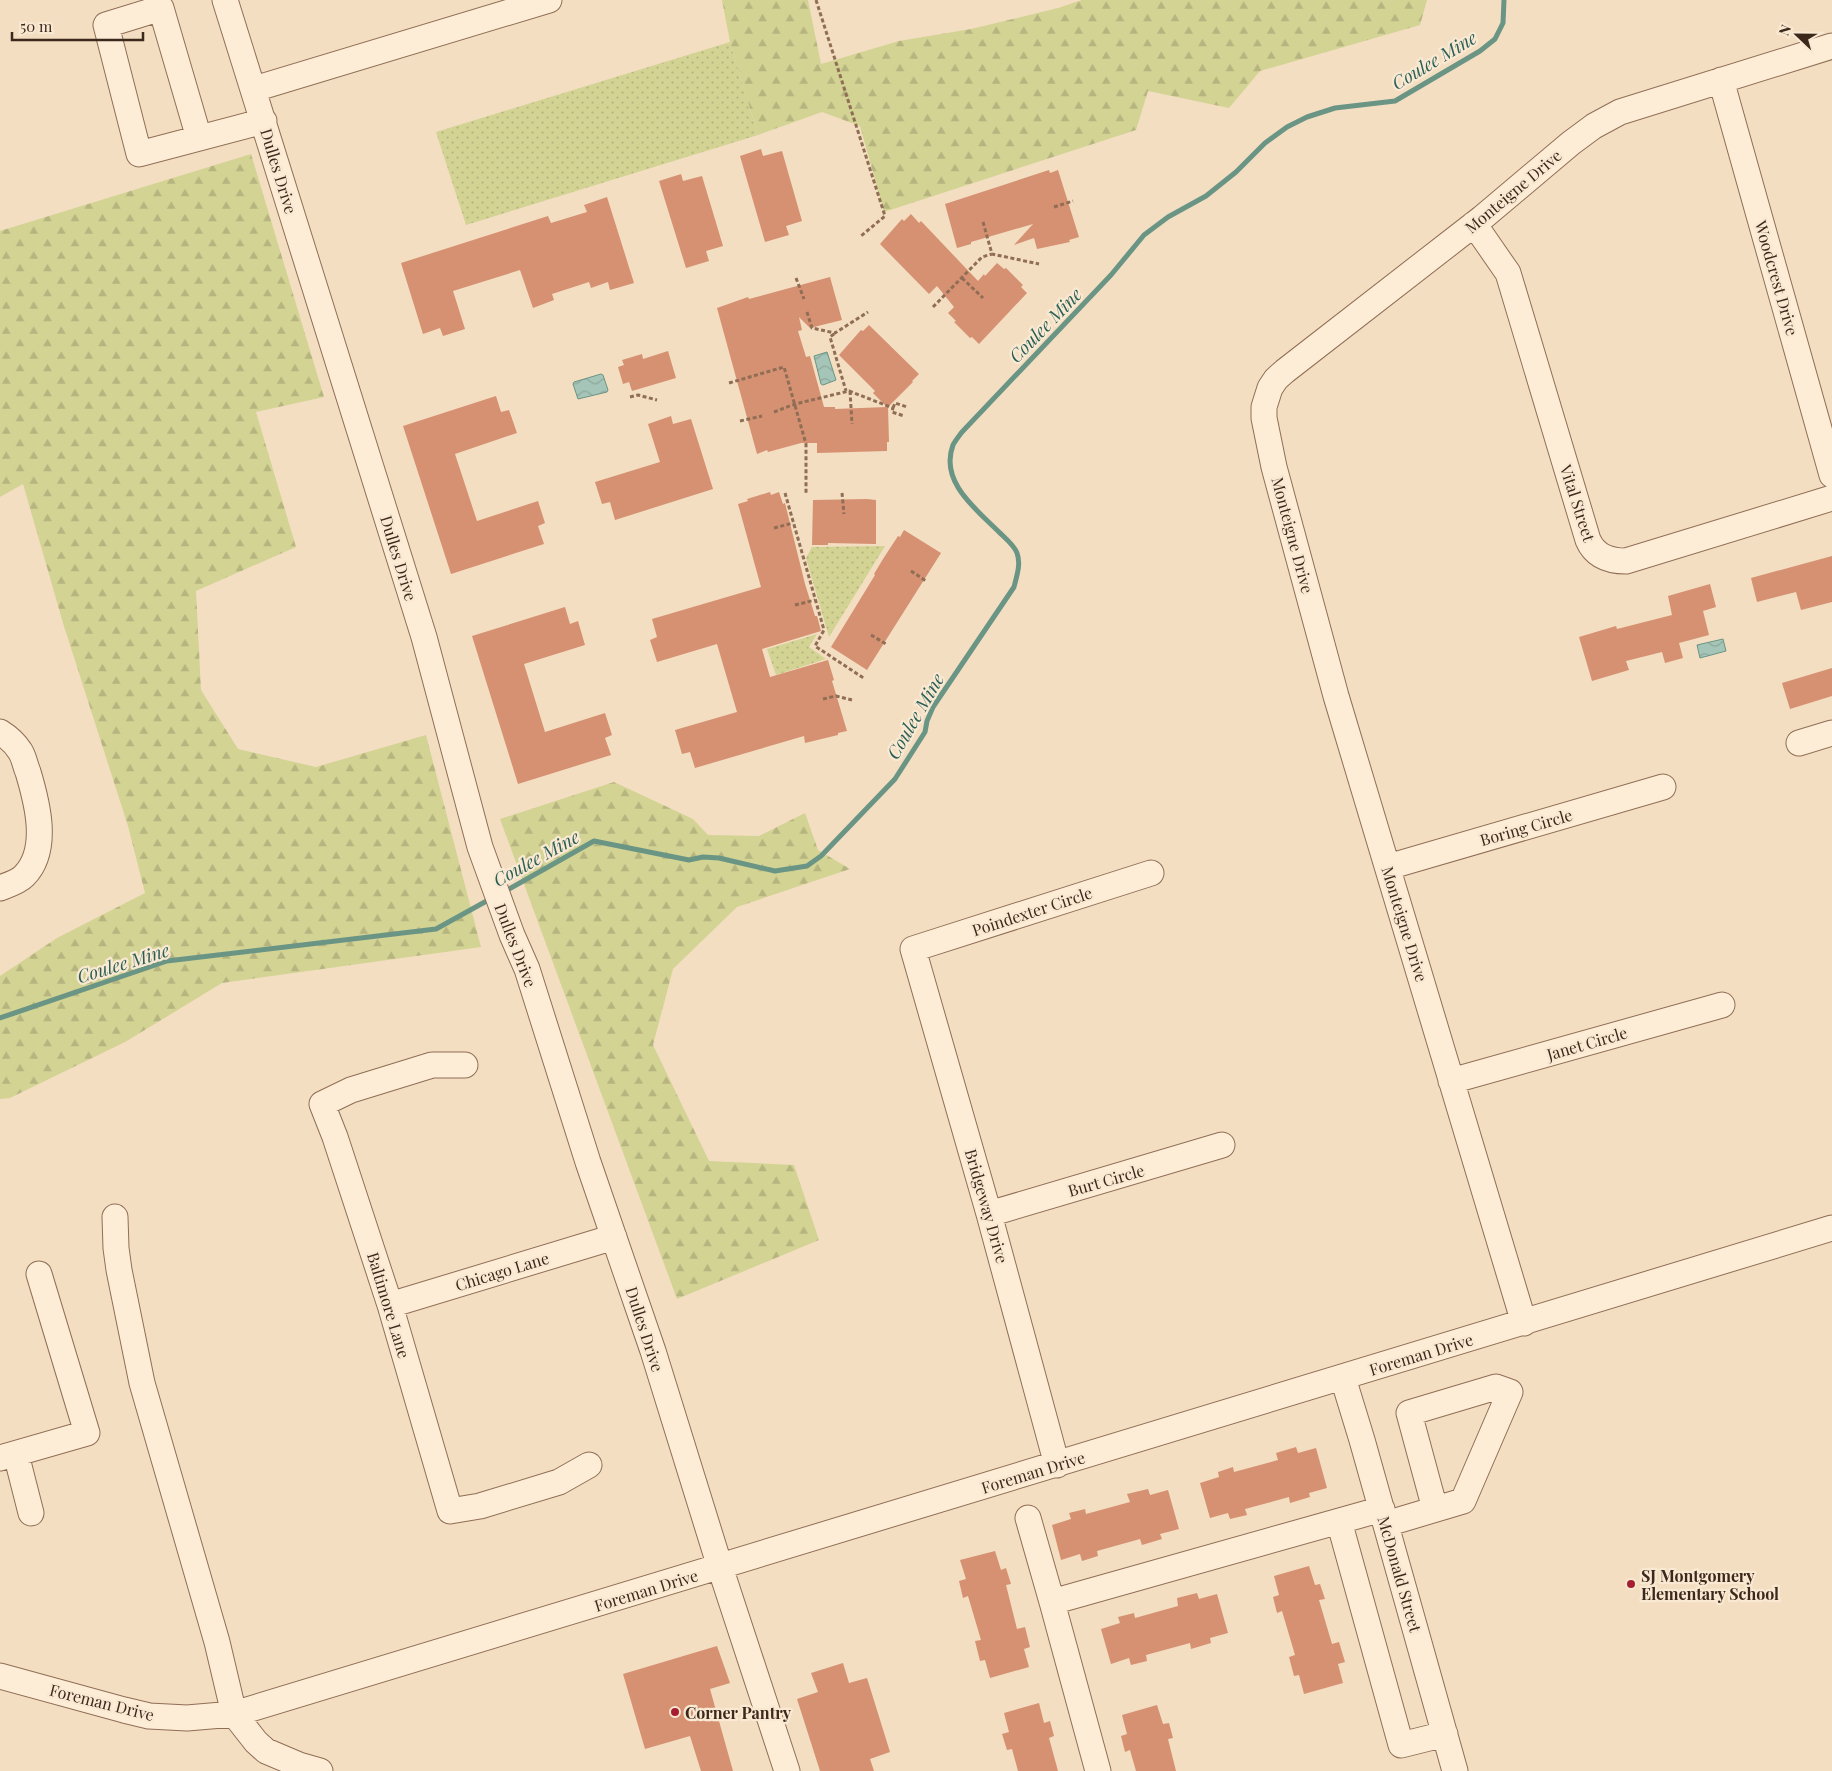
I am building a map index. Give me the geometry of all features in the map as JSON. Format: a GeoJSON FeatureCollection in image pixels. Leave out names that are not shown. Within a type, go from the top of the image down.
{"type":"FeatureCollection","features":[{"type":"Feature","properties":{"kind":"street","name":"Dulles Drive"},"geometry":{"type":"LineString","coordinates":[[225,0],[424,637],[480,847],[512,935],[527,969],[653,1351],[720,1567],[787,1771]]}},
{"type":"Feature","properties":{"kind":"street"},"geometry":{"type":"LineString","coordinates":[[254,89],[549,0]]}},
{"type":"Feature","properties":{"kind":"street"},"geometry":{"type":"LineString","coordinates":[[199,138],[161,8],[106,25],[139,154],[264,121]]}},
{"type":"Feature","properties":{"kind":"street","name":"Monteigne Drive"},"geometry":{"type":"LineString","coordinates":[[1524,1323],[1336,696],[1274,467],[1264,418],[1266,398],[1276,379],[1285,371],[1474,224],[1594,126],[1620,112],[1832,46]]}},
{"type":"Feature","properties":{"kind":"street","name":"Woodcrest Drive"},"geometry":{"type":"LineString","coordinates":[[1722,80],[1832,476]]}},
{"type":"Feature","properties":{"kind":"street","name":"Vital Street"},"geometry":{"type":"LineString","coordinates":[[1474,224],[1508,273],[1588,540],[1598,554],[1608,559],[1626,561],[1832,498]]}},
{"type":"Feature","properties":{"kind":"street"},"geometry":{"type":"LineString","coordinates":[[0,732],[7,736],[21,752],[36,803],[39,838],[32,865],[24,876],[0,888]]}},
{"type":"Feature","properties":{"kind":"street"},"geometry":{"type":"LineString","coordinates":[[1799,743],[1832,732]]}},
{"type":"Feature","properties":{"kind":"street","name":"Boring Circle"},"geometry":{"type":"LineString","coordinates":[[1388,867],[1663,787]]}},
{"type":"Feature","properties":{"kind":"street","name":"Poindexter Circle"},"geometry":{"type":"LineString","coordinates":[[913,949],[1151,873]]}},
{"type":"Feature","properties":{"kind":"street","name":"Bridgeway Drive"},"geometry":{"type":"LineString","coordinates":[[913,949],[989,1214],[1057,1465]]}},
{"type":"Feature","properties":{"kind":"street","name":"Janet Circle"},"geometry":{"type":"LineString","coordinates":[[1451,1082],[1722,1005]]}},
{"type":"Feature","properties":{"kind":"street","name":"Baltimore Lane"},"geometry":{"type":"LineString","coordinates":[[465,1065],[432,1065],[351,1090],[322,1104],[336,1137],[390,1305],[450,1512],[480,1506],[559,1482],[588,1465]]}},
{"type":"Feature","properties":{"kind":"street","name":"Burt Circle"},"geometry":{"type":"LineString","coordinates":[[989,1214],[1222,1146]]}},
{"type":"Feature","properties":{"kind":"street"},"geometry":{"type":"LineString","coordinates":[[115,1217],[119,1270],[142,1383],[217,1642],[234,1714],[256,1742],[263,1761],[299,1765],[320,1771]]}},
{"type":"Feature","properties":{"kind":"street","name":"Foreman Drive"},"geometry":{"type":"LineString","coordinates":[[0,1676],[149,1716],[187,1718],[234,1714],[1832,1228]]}},
{"type":"Feature","properties":{"kind":"street","name":"Chicago Lane"},"geometry":{"type":"LineString","coordinates":[[390,1305],[614,1237]]}},
{"type":"Feature","properties":{"kind":"street"},"geometry":{"type":"LineString","coordinates":[[30,1513],[8,1456],[87,1433],[39,1274]]}},
{"type":"Feature","properties":{"kind":"street","name":"McDonald Street"},"geometry":{"type":"LineString","coordinates":[[1343,1378],[1384,1516],[1455,1771]]}},
{"type":"Feature","properties":{"kind":"street"},"geometry":{"type":"LineString","coordinates":[[1052,1602],[1338,1521],[1435,1509],[1463,1501],[1510,1392],[1496,1387],[1409,1413],[1435,1509]]}},
{"type":"Feature","properties":{"kind":"street"},"geometry":{"type":"LineString","coordinates":[[1028,1518],[1098,1771]]}},
{"type":"Feature","properties":{"kind":"street"},"geometry":{"type":"LineString","coordinates":[[1338,1521],[1401,1745],[1445,1734]]}},
{"type":"Feature","properties":{"kind":"path"},"geometry":{"type":"LineString","coordinates":[[816,0],[885,216],[861,236]]}},
{"type":"Feature","properties":{"kind":"path"},"geometry":{"type":"LineString","coordinates":[[1054,208],[1073,201]]}},
{"type":"Feature","properties":{"kind":"path"},"geometry":{"type":"LineString","coordinates":[[983,222],[992,254]]}},
{"type":"Feature","properties":{"kind":"path"},"geometry":{"type":"LineString","coordinates":[[933,307],[982,257],[992,254],[1039,264]]}},
{"type":"Feature","properties":{"kind":"path"},"geometry":{"type":"LineString","coordinates":[[796,278],[804,299]]}},
{"type":"Feature","properties":{"kind":"path"},"geometry":{"type":"LineString","coordinates":[[962,278],[983,298]]}},
{"type":"Feature","properties":{"kind":"path"},"geometry":{"type":"LineString","coordinates":[[807,312],[812,328],[835,333]]}},
{"type":"Feature","properties":{"kind":"path"},"geometry":{"type":"LineString","coordinates":[[852,424],[848,391],[830,337],[868,312]]}},
{"type":"Feature","properties":{"kind":"path"},"geometry":{"type":"LineString","coordinates":[[729,383],[784,367],[806,444],[806,493]]}},
{"type":"Feature","properties":{"kind":"path"},"geometry":{"type":"LineString","coordinates":[[774,412],[795,404],[848,391],[893,408]]}},
{"type":"Feature","properties":{"kind":"path"},"geometry":{"type":"LineString","coordinates":[[630,397],[638,395],[657,400]]}},
{"type":"Feature","properties":{"kind":"path"},"geometry":{"type":"LineString","coordinates":[[904,416],[892,412],[893,408],[895,403],[907,407]]}},
{"type":"Feature","properties":{"kind":"path"},"geometry":{"type":"LineString","coordinates":[[740,421],[762,416]]}},
{"type":"Feature","properties":{"kind":"path"},"geometry":{"type":"LineString","coordinates":[[785,493],[824,630],[815,646],[865,678]]}},
{"type":"Feature","properties":{"kind":"path"},"geometry":{"type":"LineString","coordinates":[[842,493],[844,514]]}},
{"type":"Feature","properties":{"kind":"path"},"geometry":{"type":"LineString","coordinates":[[774,528],[793,523]]}},
{"type":"Feature","properties":{"kind":"path"},"geometry":{"type":"LineString","coordinates":[[911,571],[926,580]]}},
{"type":"Feature","properties":{"kind":"path"},"geometry":{"type":"LineString","coordinates":[[795,605],[815,600]]}},
{"type":"Feature","properties":{"kind":"path"},"geometry":{"type":"LineString","coordinates":[[871,635],[886,644]]}},
{"type":"Feature","properties":{"kind":"path"},"geometry":{"type":"LineString","coordinates":[[824,699],[836,696],[852,700]]}},
{"type":"Feature","properties":{"kind":"green space"},"geometry":{"type":"Polygon","coordinates":[[[722,0],[808,0],[821,64],[899,41],[971,29],[1058,8],[1082,0],[1427,0],[1420,25],[1260,71],[1229,108],[1148,91],[1136,130],[884,212],[860,126],[822,112],[758,135],[730,42],[722,0]]]}},
{"type":"Feature","properties":{"kind":"green space"},"geometry":{"type":"Polygon","coordinates":[[[730,42],[758,135],[466,225],[436,132],[730,42]]]}},
{"type":"Feature","properties":{"kind":"green space"},"geometry":{"type":"Polygon","coordinates":[[[251,154],[324,397],[256,412],[296,547],[196,591],[201,690],[238,749],[316,767],[426,735],[481,947],[222,983],[125,1042],[10,1098],[0,1099],[0,976],[57,938],[145,893],[128,826],[63,623],[23,484],[0,497],[0,231],[251,154]]]}},
{"type":"Feature","properties":{"kind":"green space"},"geometry":{"type":"Polygon","coordinates":[[[885,546],[829,637],[806,558],[812,547],[885,546]]]}},
{"type":"Feature","properties":{"kind":"green space"},"geometry":{"type":"Polygon","coordinates":[[[817,634],[809,647],[826,659],[776,675],[767,649],[817,634]]]}},
{"type":"Feature","properties":{"kind":"green space"},"geometry":{"type":"Polygon","coordinates":[[[614,782],[693,819],[708,835],[759,836],[805,813],[818,850],[850,869],[737,907],[673,969],[653,1045],[709,1161],[794,1165],[819,1240],[677,1299],[500,819],[614,782]]]}},
{"type":"Feature","properties":{"kind":"water"},"geometry":{"type":"Polygon","coordinates":[[[827,352],[836,380],[823,385],[821,384],[814,356],[827,352]]]}},
{"type":"Feature","properties":{"kind":"water"},"geometry":{"type":"Polygon","coordinates":[[[601,374],[608,390],[607,392],[578,399],[574,382],[601,374]]]}},
{"type":"Feature","properties":{"kind":"water"},"geometry":{"type":"Polygon","coordinates":[[[1723,639],[1726,651],[1700,658],[1697,645],[1723,639]]]}},
{"type":"Feature","properties":{"kind":"building"},"geometry":{"type":"Polygon","coordinates":[[[761,149],[763,156],[782,151],[802,221],[786,226],[789,235],[765,242],[740,156],[761,149]]]}},
{"type":"Feature","properties":{"kind":"building"},"geometry":{"type":"Polygon","coordinates":[[[1049,170],[1050,173],[1058,170],[1079,237],[1069,240],[1070,242],[1037,249],[1034,238],[1014,245],[1033,224],[971,242],[971,244],[957,248],[945,204],[1049,170]]]}},
{"type":"Feature","properties":{"kind":"building"},"geometry":{"type":"Polygon","coordinates":[[[681,174],[683,181],[702,176],[723,246],[706,251],[709,261],[686,268],[659,181],[681,174]]]}},
{"type":"Feature","properties":{"kind":"building"},"geometry":{"type":"Polygon","coordinates":[[[607,197],[634,283],[610,290],[608,282],[591,288],[589,282],[552,294],[554,300],[533,308],[520,270],[453,291],[465,329],[443,336],[440,328],[423,334],[401,263],[548,216],[551,223],[587,212],[584,205],[607,197]]]}},
{"type":"Feature","properties":{"kind":"building"},"geometry":{"type":"Polygon","coordinates":[[[911,214],[919,223],[921,221],[978,281],[997,263],[1004,269],[1006,268],[1023,285],[1021,287],[1027,293],[979,344],[954,322],[956,321],[948,313],[954,307],[937,286],[929,294],[880,244],[902,219],[904,221],[911,214]]]}},
{"type":"Feature","properties":{"kind":"building"},"geometry":{"type":"Polygon","coordinates":[[[830,277],[842,320],[810,328],[799,317],[802,330],[798,331],[806,357],[810,356],[824,407],[835,407],[835,409],[887,407],[873,393],[875,391],[839,355],[861,330],[863,331],[869,325],[919,374],[888,407],[889,442],[887,442],[887,451],[817,453],[817,443],[801,443],[757,454],[717,308],[748,297],[749,299],[830,277]]]}},
{"type":"Feature","properties":{"kind":"building"},"geometry":{"type":"Polygon","coordinates":[[[668,351],[676,378],[632,391],[629,382],[623,384],[618,367],[624,365],[622,360],[642,354],[643,359],[668,351]]]}},
{"type":"Feature","properties":{"kind":"building"},"geometry":{"type":"Polygon","coordinates":[[[496,396],[501,412],[509,410],[517,433],[455,454],[477,521],[538,501],[545,523],[538,526],[544,544],[451,574],[403,426],[496,396]]]}},
{"type":"Feature","properties":{"kind":"building"},"geometry":{"type":"Polygon","coordinates":[[[671,416],[673,424],[691,419],[713,489],[615,520],[610,502],[602,504],[595,482],[660,462],[648,424],[671,416]]]}},
{"type":"Feature","properties":{"kind":"building"},"geometry":{"type":"Polygon","coordinates":[[[770,492],[771,495],[779,492],[783,504],[785,503],[805,584],[821,631],[762,649],[770,677],[828,660],[834,680],[832,681],[847,731],[805,743],[804,736],[695,768],[690,752],[682,754],[675,730],[737,712],[717,644],[657,662],[650,640],[657,637],[652,619],[761,587],[738,504],[748,501],[747,499],[770,492]]]}},
{"type":"Feature","properties":{"kind":"building"},"geometry":{"type":"Polygon","coordinates":[[[813,500],[876,500],[876,544],[828,543],[828,545],[812,545],[813,500]]]}},
{"type":"Feature","properties":{"kind":"building"},"geometry":{"type":"Polygon","coordinates":[[[904,530],[941,553],[867,670],[831,647],[883,559],[904,530]]]}},
{"type":"Feature","properties":{"kind":"building"},"geometry":{"type":"Polygon","coordinates":[[[1832,556],[1832,602],[1801,610],[1796,592],[1757,602],[1751,578],[1832,556]]]}},
{"type":"Feature","properties":{"kind":"building"},"geometry":{"type":"Polygon","coordinates":[[[1710,584],[1716,607],[1703,611],[1709,635],[1679,643],[1683,658],[1665,663],[1662,652],[1626,661],[1629,670],[1592,681],[1579,637],[1616,626],[1617,629],[1672,615],[1668,596],[1710,584]]]}},
{"type":"Feature","properties":{"kind":"building"},"geometry":{"type":"Polygon","coordinates":[[[565,607],[570,624],[578,621],[585,645],[524,664],[545,732],[605,713],[612,735],[605,738],[611,755],[518,784],[472,636],[565,607]]]}},
{"type":"Feature","properties":{"kind":"building"},"geometry":{"type":"Polygon","coordinates":[[[1832,668],[1832,696],[1790,709],[1782,683],[1832,668]]]}},
{"type":"Feature","properties":{"kind":"building"},"geometry":{"type":"Polygon","coordinates":[[[1296,1447],[1298,1453],[1316,1448],[1327,1488],[1309,1493],[1310,1497],[1290,1503],[1289,1497],[1245,1509],[1247,1515],[1230,1519],[1228,1513],[1210,1518],[1200,1483],[1219,1477],[1218,1472],[1233,1467],[1234,1472],[1278,1460],[1276,1453],[1296,1447]]]}},
{"type":"Feature","properties":{"kind":"building"},"geometry":{"type":"Polygon","coordinates":[[[1148,1489],[1150,1495],[1168,1490],[1179,1529],[1160,1534],[1162,1539],[1142,1545],[1140,1539],[1097,1551],[1098,1556],[1082,1561],[1080,1554],[1061,1560],[1052,1525],[1071,1519],[1069,1513],[1085,1509],[1086,1514],[1130,1502],[1127,1494],[1148,1489]]]}},
{"type":"Feature","properties":{"kind":"building"},"geometry":{"type":"Polygon","coordinates":[[[995,1551],[1001,1570],[1006,1568],[1011,1584],[1006,1585],[1017,1629],[1025,1627],[1030,1647],[1024,1649],[1029,1667],[990,1678],[985,1660],[980,1661],[975,1641],[981,1640],[968,1596],[963,1598],[959,1581],[966,1579],[960,1560],[995,1551]]]}},
{"type":"Feature","properties":{"kind":"building"},"geometry":{"type":"Polygon","coordinates":[[[1309,1566],[1315,1585],[1320,1584],[1325,1599],[1319,1600],[1332,1644],[1339,1642],[1345,1662],[1338,1664],[1343,1683],[1304,1694],[1299,1675],[1294,1676],[1289,1657],[1295,1655],[1282,1611],[1277,1613],[1273,1597],[1279,1595],[1274,1576],[1309,1566]]]}},
{"type":"Feature","properties":{"kind":"building"},"geometry":{"type":"Polygon","coordinates":[[[1197,1593],[1199,1599],[1217,1594],[1228,1633],[1210,1638],[1211,1643],[1191,1649],[1190,1643],[1146,1655],[1147,1661],[1131,1665],[1129,1658],[1111,1664],[1101,1629],[1120,1623],[1118,1617],[1134,1613],[1135,1618],[1178,1606],[1177,1598],[1197,1593]]]}},
{"type":"Feature","properties":{"kind":"building","name":"Corner Pantry"},"geometry":{"type":"Polygon","coordinates":[[[717,1646],[730,1683],[710,1689],[733,1771],[701,1771],[690,1736],[645,1749],[623,1674],[717,1646]]]}},
{"type":"Feature","properties":{"kind":"building"},"geometry":{"type":"Polygon","coordinates":[[[843,1663],[849,1683],[867,1678],[890,1752],[870,1759],[874,1771],[820,1771],[797,1699],[818,1692],[811,1673],[843,1663]]]}},
{"type":"Feature","properties":{"kind":"building"},"geometry":{"type":"Polygon","coordinates":[[[1039,1703],[1044,1723],[1050,1721],[1054,1736],[1049,1738],[1058,1771],[1018,1771],[1012,1749],[1007,1750],[1002,1734],[1009,1732],[1004,1713],[1039,1703]]]}},
{"type":"Feature","properties":{"kind":"building"},"geometry":{"type":"Polygon","coordinates":[[[1157,1705],[1163,1724],[1169,1723],[1173,1738],[1168,1739],[1176,1771],[1136,1771],[1130,1750],[1125,1752],[1121,1736],[1127,1734],[1122,1715],[1157,1705]]]}},
{"type":"Feature","properties":{"kind":"waterway","name":"Coulee Mine"},"geometry":{"type":"LineString","coordinates":[[504,892],[594,841],[689,860],[703,857],[719,858],[775,871],[807,866],[821,856],[895,779],[925,732],[933,707],[1014,587],[1019,565],[1016,550],[971,505],[962,494],[951,471],[950,458],[953,445],[962,432],[1111,275],[1144,235],[1168,217],[1206,196],[1236,172],[1265,143],[1287,127],[1307,117],[1335,108],[1395,101],[1480,51],[1495,39],[1503,23],[1504,0]]}},
{"type":"Feature","properties":{"kind":"waterway","name":"Coulee Mine"},"geometry":{"type":"LineString","coordinates":[[0,1018],[167,961],[436,929],[492,898]]}},
{"type":"Feature","properties":{"kind":"place","name":"SJ Montgomery Elementary School"},"geometry":{"type":"Point","coordinates":[1631,1584]}},
{"type":"Feature","properties":{"kind":"place","name":"Corner Pantry"},"geometry":{"type":"Point","coordinates":[675,1712]}}]}
